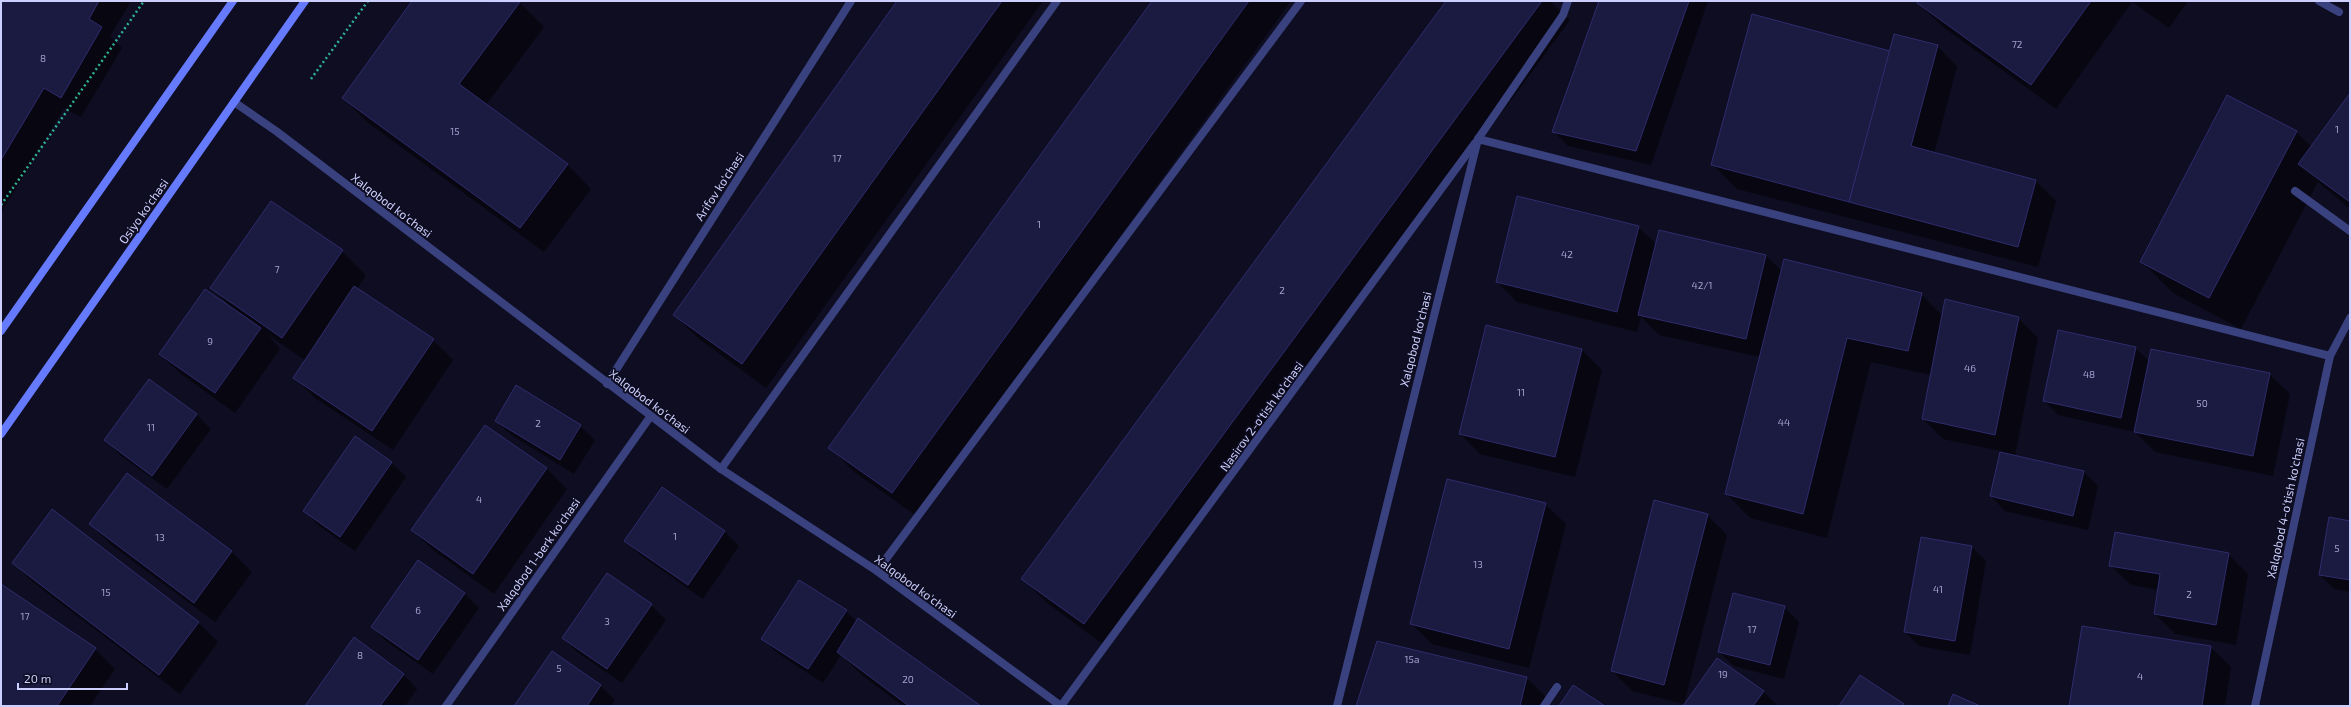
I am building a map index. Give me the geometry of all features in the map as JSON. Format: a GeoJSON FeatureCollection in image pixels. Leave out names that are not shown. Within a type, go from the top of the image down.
{"type":"FeatureCollection","features":[{"type":"Feature","properties":{"kind":"main road"},"geometry":{"type":"LineString","coordinates":[[1,331],[233,1]]}},
{"type":"Feature","properties":{"kind":"main road","name":"Osiyo ko'chasi"},"geometry":{"type":"LineString","coordinates":[[1,434],[305,1]]}},
{"type":"Feature","properties":{"kind":"street","name":"Arifov ko‘chasi"},"geometry":{"type":"LineString","coordinates":[[607,384],[851,1]]}},
{"type":"Feature","properties":{"kind":"street"},"geometry":{"type":"LineString","coordinates":[[721,469],[1058,1]]}},
{"type":"Feature","properties":{"kind":"street"},"geometry":{"type":"LineString","coordinates":[[877,572],[1301,1]]}},
{"type":"Feature","properties":{"kind":"street","name":"Xalqobod ko'chasi"},"geometry":{"type":"LineString","coordinates":[[1337,706],[1478,139],[1563,15],[1568,1]]}},
{"type":"Feature","properties":{"kind":"street"},"geometry":{"type":"LineString","coordinates":[[2319,1],[2339,12]]}},
{"type":"Feature","properties":{"kind":"street","name":"Xalqobod ko'chasi"},"geometry":{"type":"LineString","coordinates":[[234,102],[283,136],[607,384],[721,469],[877,572],[1061,706]]}},
{"type":"Feature","properties":{"kind":"street"},"geometry":{"type":"LineString","coordinates":[[1478,139],[2330,356]]}},
{"type":"Feature","properties":{"kind":"street","name":"Nasirov 2-o'tish ko'chasi"},"geometry":{"type":"LineString","coordinates":[[1061,706],[1478,139]]}},
{"type":"Feature","properties":{"kind":"street"},"geometry":{"type":"LineString","coordinates":[[2295,191],[2350,231]]}},
{"type":"Feature","properties":{"kind":"street","name":"Xalqobod 4-o'tish ko'chasi"},"geometry":{"type":"LineString","coordinates":[[2255,706],[2330,356],[2350,318]]}},
{"type":"Feature","properties":{"kind":"street","name":"Xalqobod 1-berk ko'chasi"},"geometry":{"type":"LineString","coordinates":[[446,706],[650,416]]}},
{"type":"Feature","properties":{"kind":"street"},"geometry":{"type":"LineString","coordinates":[[1544,706],[1557,687]]}},
{"type":"Feature","properties":{"kind":"path"},"geometry":{"type":"LineString","coordinates":[[1,205],[144,1]]}},
{"type":"Feature","properties":{"kind":"path"},"geometry":{"type":"LineString","coordinates":[[311,79],[368,1]]}},
{"type":"Feature","properties":{"kind":"building"},"geometry":{"type":"Polygon","coordinates":[[[1,1],[99,1],[89,19],[102,27],[61,98],[44,88],[1,160],[1,1]]]}},
{"type":"Feature","properties":{"kind":"building"},"geometry":{"type":"Polygon","coordinates":[[[412,1],[520,2],[459,84],[568,164],[520,228],[342,98],[412,1]]]}},
{"type":"Feature","properties":{"kind":"building"},"geometry":{"type":"Polygon","coordinates":[[[897,1],[1002,1],[742,364],[673,315],[897,1]]]}},
{"type":"Feature","properties":{"kind":"building"},"geometry":{"type":"Polygon","coordinates":[[[1152,1],[1249,1],[892,493],[828,448],[1152,1]]]}},
{"type":"Feature","properties":{"kind":"building"},"geometry":{"type":"Polygon","coordinates":[[[1446,1],[1542,1],[1084,624],[1021,579],[1446,1]]]}},
{"type":"Feature","properties":{"kind":"building"},"geometry":{"type":"Polygon","coordinates":[[[1599,1],[1689,1],[1636,151],[1552,132],[1599,1]]]}},
{"type":"Feature","properties":{"kind":"building"},"geometry":{"type":"Polygon","coordinates":[[[1918,1],[2091,1],[2031,85],[1917,3],[1918,1]]]}},
{"type":"Feature","properties":{"kind":"building"},"geometry":{"type":"Polygon","coordinates":[[[1752,14],[1890,51],[1849,202],[1711,165],[1752,14]]]}},
{"type":"Feature","properties":{"kind":"building"},"geometry":{"type":"Polygon","coordinates":[[[1894,34],[1938,45],[1911,146],[2036,180],[2018,247],[1849,202],[1894,34]]]}},
{"type":"Feature","properties":{"kind":"building"},"geometry":{"type":"Polygon","coordinates":[[[2350,93],[2350,202],[2298,164],[2350,93]]]}},
{"type":"Feature","properties":{"kind":"building"},"geometry":{"type":"Polygon","coordinates":[[[2227,95],[2297,131],[2209,298],[2140,262],[2227,95]]]}},
{"type":"Feature","properties":{"kind":"building"},"geometry":{"type":"Polygon","coordinates":[[[1517,196],[1639,226],[1617,312],[1496,282],[1517,196]]]}},
{"type":"Feature","properties":{"kind":"building"},"geometry":{"type":"Polygon","coordinates":[[[271,201],[343,250],[282,338],[210,288],[271,201]]]}},
{"type":"Feature","properties":{"kind":"building"},"geometry":{"type":"Polygon","coordinates":[[[1659,230],[1766,255],[1746,339],[1638,315],[1659,230]]]}},
{"type":"Feature","properties":{"kind":"building"},"geometry":{"type":"Polygon","coordinates":[[[1784,259],[1922,293],[1908,351],[1847,338],[1803,514],[1725,494],[1784,259]]]}},
{"type":"Feature","properties":{"kind":"building"},"geometry":{"type":"Polygon","coordinates":[[[354,286],[434,339],[372,431],[293,378],[354,286]]]}},
{"type":"Feature","properties":{"kind":"building"},"geometry":{"type":"Polygon","coordinates":[[[205,289],[261,328],[215,393],[159,354],[205,289]]]}},
{"type":"Feature","properties":{"kind":"building"},"geometry":{"type":"Polygon","coordinates":[[[1945,299],[2019,317],[1995,435],[1922,419],[1945,299]]]}},
{"type":"Feature","properties":{"kind":"building"},"geometry":{"type":"Polygon","coordinates":[[[1486,325],[1582,349],[1555,457],[1459,434],[1486,325]]]}},
{"type":"Feature","properties":{"kind":"building"},"geometry":{"type":"Polygon","coordinates":[[[2058,330],[2136,347],[2121,418],[2043,401],[2058,330]]]}},
{"type":"Feature","properties":{"kind":"building"},"geometry":{"type":"Polygon","coordinates":[[[2151,349],[2270,373],[2253,456],[2134,432],[2151,349]]]}},
{"type":"Feature","properties":{"kind":"building"},"geometry":{"type":"Polygon","coordinates":[[[149,379],[197,414],[152,476],[104,440],[149,379]]]}},
{"type":"Feature","properties":{"kind":"building"},"geometry":{"type":"Polygon","coordinates":[[[516,385],[581,425],[560,460],[495,421],[516,385]]]}},
{"type":"Feature","properties":{"kind":"building"},"geometry":{"type":"Polygon","coordinates":[[[485,425],[547,468],[473,574],[411,530],[485,425]]]}},
{"type":"Feature","properties":{"kind":"building"},"geometry":{"type":"Polygon","coordinates":[[[355,436],[392,462],[340,537],[303,511],[355,436]]]}},
{"type":"Feature","properties":{"kind":"building"},"geometry":{"type":"Polygon","coordinates":[[[2000,452],[2084,471],[2073,516],[1990,496],[2000,452]]]}},
{"type":"Feature","properties":{"kind":"building"},"geometry":{"type":"Polygon","coordinates":[[[127,473],[232,551],[194,603],[89,524],[127,473]]]}},
{"type":"Feature","properties":{"kind":"building"},"geometry":{"type":"Polygon","coordinates":[[[1447,479],[1546,503],[1509,649],[1410,624],[1447,479]]]}},
{"type":"Feature","properties":{"kind":"building"},"geometry":{"type":"Polygon","coordinates":[[[662,487],[725,531],[688,585],[624,541],[662,487]]]}},
{"type":"Feature","properties":{"kind":"building"},"geometry":{"type":"Polygon","coordinates":[[[1654,500],[1708,514],[1664,685],[1611,671],[1654,500]]]}},
{"type":"Feature","properties":{"kind":"building"},"geometry":{"type":"Polygon","coordinates":[[[52,509],[199,622],[159,675],[12,563],[52,509]]]}},
{"type":"Feature","properties":{"kind":"building"},"geometry":{"type":"Polygon","coordinates":[[[2329,517],[2350,521],[2350,580],[2319,575],[2329,517]]]}},
{"type":"Feature","properties":{"kind":"building"},"geometry":{"type":"Polygon","coordinates":[[[2115,532],[2229,553],[2216,625],[2154,614],[2160,574],[2109,566],[2115,532]]]}},
{"type":"Feature","properties":{"kind":"building"},"geometry":{"type":"Polygon","coordinates":[[[1921,537],[1972,546],[1955,641],[1904,632],[1921,537]]]}},
{"type":"Feature","properties":{"kind":"building"},"geometry":{"type":"Polygon","coordinates":[[[418,560],[465,593],[418,660],[371,627],[418,560]]]}},
{"type":"Feature","properties":{"kind":"building"},"geometry":{"type":"Polygon","coordinates":[[[607,573],[652,604],[607,669],[562,638],[607,573]]]}},
{"type":"Feature","properties":{"kind":"building"},"geometry":{"type":"Polygon","coordinates":[[[799,580],[847,610],[808,669],[761,639],[799,580]]]}},
{"type":"Feature","properties":{"kind":"building"},"geometry":{"type":"Polygon","coordinates":[[[1,584],[96,648],[57,706],[1,706],[1,584]]]}},
{"type":"Feature","properties":{"kind":"building"},"geometry":{"type":"Polygon","coordinates":[[[1733,593],[1785,606],[1770,665],[1718,652],[1733,593]]]}},
{"type":"Feature","properties":{"kind":"building"},"geometry":{"type":"Polygon","coordinates":[[[858,618],[981,706],[909,706],[837,652],[858,618]]]}},
{"type":"Feature","properties":{"kind":"building"},"geometry":{"type":"Polygon","coordinates":[[[2082,626],[2211,646],[2202,706],[2069,706],[2082,626]]]}},
{"type":"Feature","properties":{"kind":"building"},"geometry":{"type":"Polygon","coordinates":[[[354,637],[404,674],[380,706],[305,706],[354,637]]]}},
{"type":"Feature","properties":{"kind":"building"},"geometry":{"type":"Polygon","coordinates":[[[1377,641],[1527,677],[1520,706],[1356,706],[1377,641]]]}},
{"type":"Feature","properties":{"kind":"building"},"geometry":{"type":"Polygon","coordinates":[[[552,651],[601,685],[587,706],[514,706],[552,651]]]}},
{"type":"Feature","properties":{"kind":"building"},"geometry":{"type":"Polygon","coordinates":[[[1717,658],[1764,691],[1753,706],[1683,706],[1717,658]]]}},
{"type":"Feature","properties":{"kind":"building"},"geometry":{"type":"Polygon","coordinates":[[[1860,675],[1904,704],[1903,706],[1839,706],[1860,675]]]}},
{"type":"Feature","properties":{"kind":"building"},"geometry":{"type":"Polygon","coordinates":[[[1573,685],[1605,706],[1559,706],[1573,685]]]}},
{"type":"Feature","properties":{"kind":"building"},"geometry":{"type":"Polygon","coordinates":[[[1953,694],[1980,706],[1948,706],[1953,694]]]}}]}
